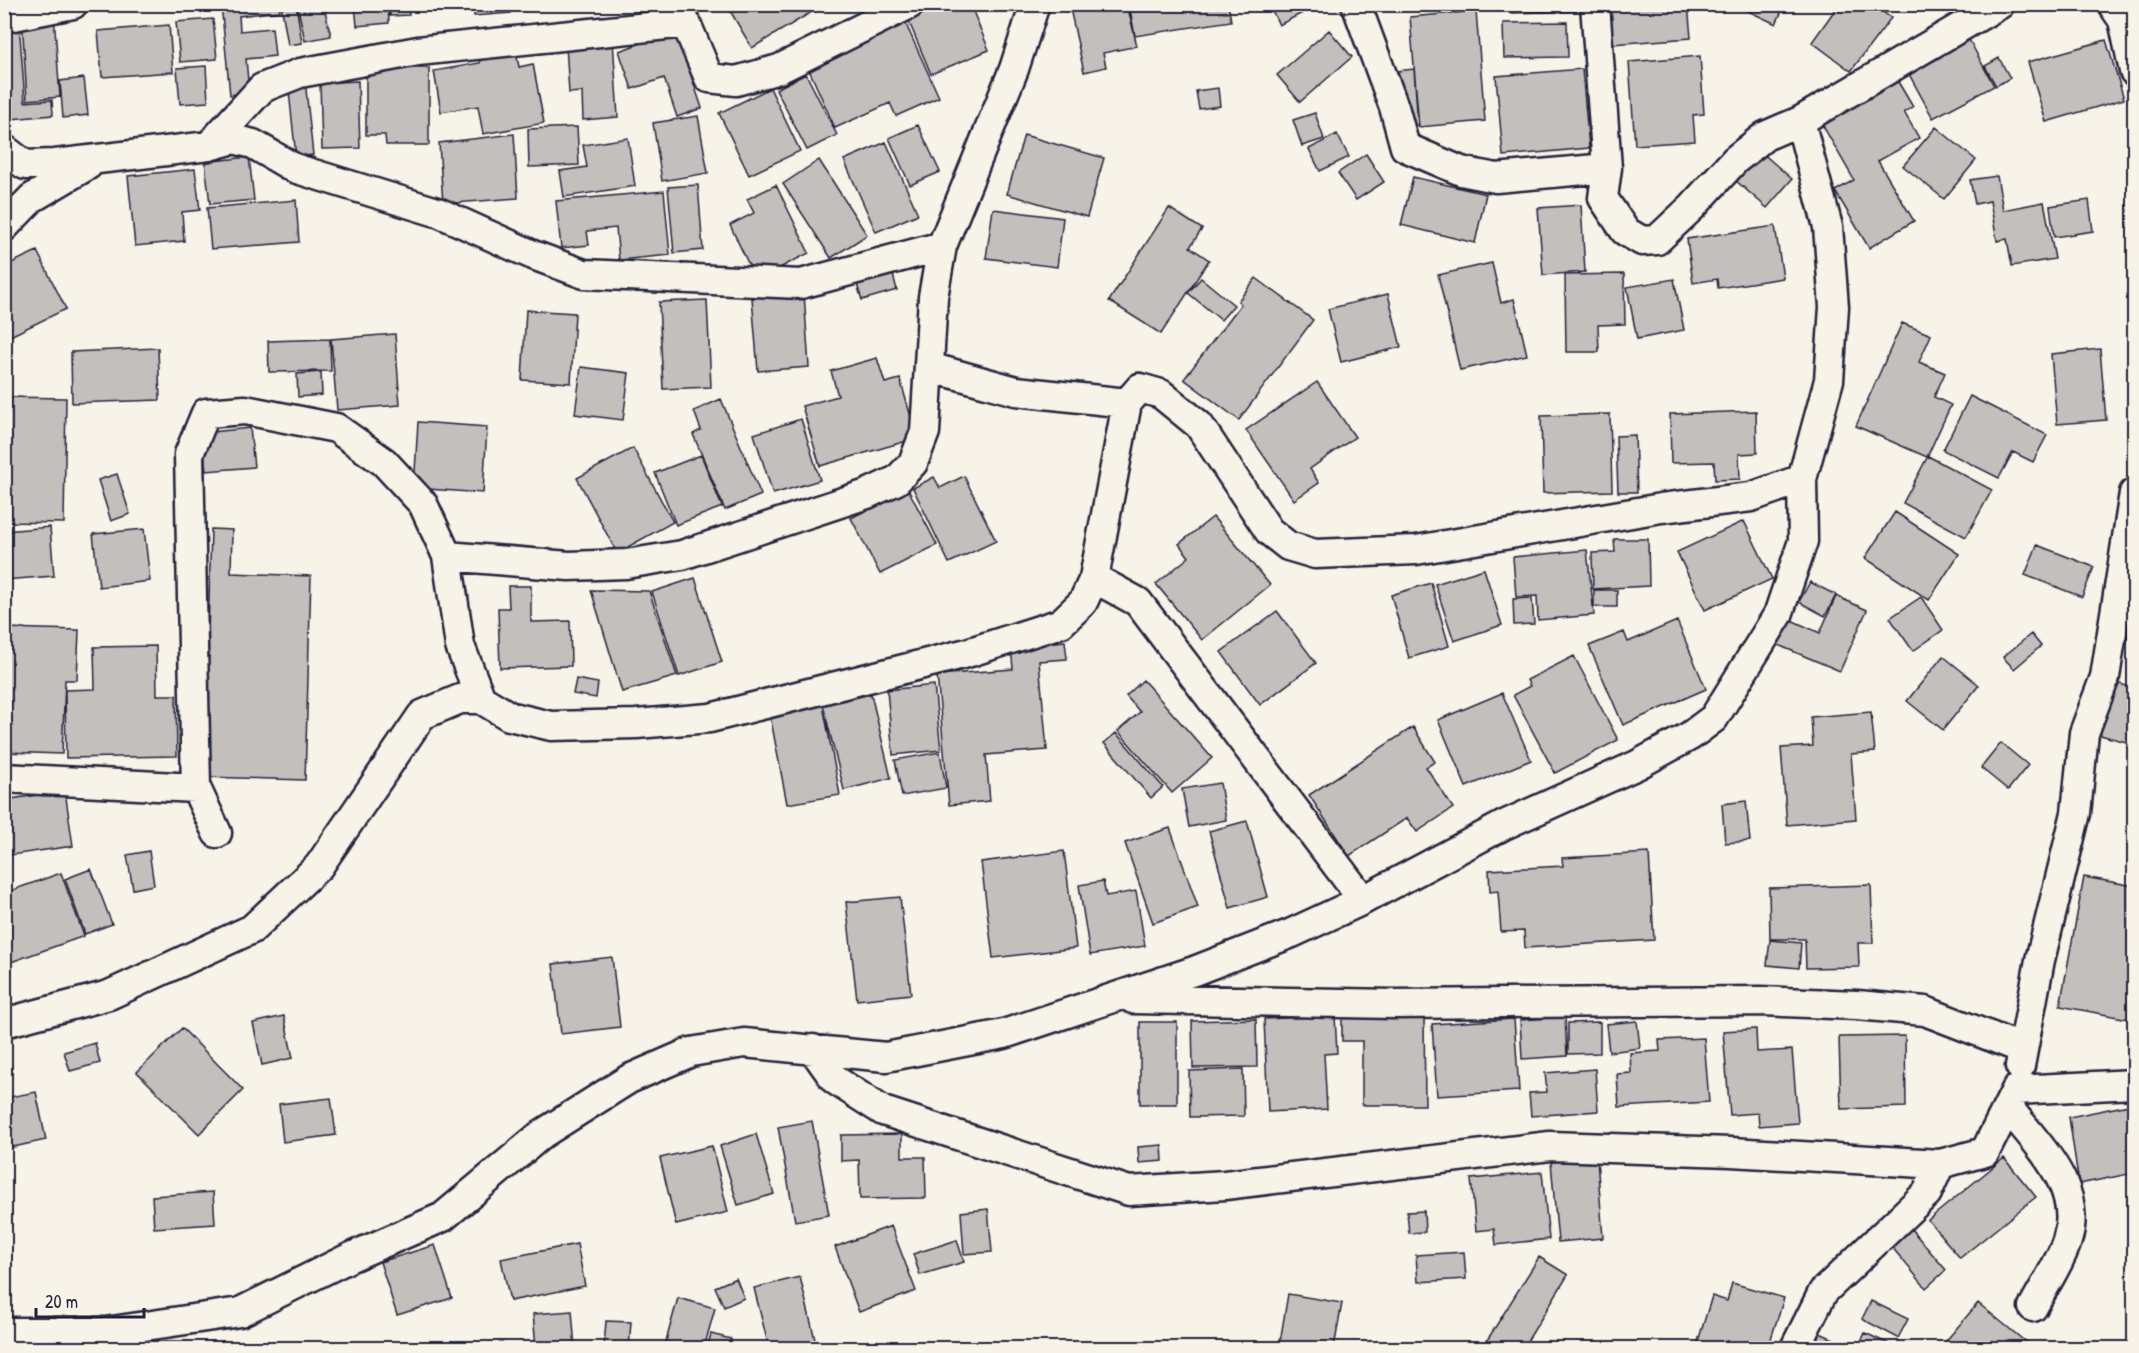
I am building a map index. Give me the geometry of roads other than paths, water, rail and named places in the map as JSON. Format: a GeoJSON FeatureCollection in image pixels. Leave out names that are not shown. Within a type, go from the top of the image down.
{"type":"FeatureCollection","features":[{"type":"Feature","properties":{"kind":"street"},"geometry":{"type":"LineString","coordinates":[[4,18],[73,4]]}},
{"type":"Feature","properties":{"kind":"street"},"geometry":{"type":"LineString","coordinates":[[209,146],[262,88],[300,73],[418,51],[686,22],[709,78],[736,81],[778,69],[910,4]]}},
{"type":"Feature","properties":{"kind":"street"},"geometry":{"type":"LineString","coordinates":[[447,556],[569,566],[626,564],[682,555],[867,494],[897,480],[913,463],[925,432],[933,297],[942,246],[1014,69],[1035,4]]}},
{"type":"Feature","properties":{"kind":"street"},"geometry":{"type":"LineString","coordinates":[[1356,4],[1394,107],[1405,147],[1461,171],[1496,178],[1608,168]]}},
{"type":"Feature","properties":{"kind":"street"},"geometry":{"type":"LineString","coordinates":[[1595,4],[1608,168],[1603,198],[1625,231],[1642,241],[1657,240],[1765,135],[1800,121],[2000,4]]}},
{"type":"Feature","properties":{"kind":"street"},"geometry":{"type":"LineString","coordinates":[[2112,4],[2123,20],[2134,71]]}},
{"type":"Feature","properties":{"kind":"street"},"geometry":{"type":"LineString","coordinates":[[4,1332],[105,1332],[240,1312],[351,1257],[443,1217],[542,1134],[629,1078],[691,1052],[744,1043],[886,1057],[1004,1034],[1205,967],[1292,933],[1363,900],[1504,825],[1637,765],[1690,736],[1714,718],[1778,615],[1803,541],[1802,479],[1829,380],[1834,307],[1828,226],[1800,121]]}},
{"type":"Feature","properties":{"kind":"street"},"geometry":{"type":"LineString","coordinates":[[4,149],[25,165],[209,146],[234,139],[253,144],[294,168],[440,213],[533,255],[584,274],[801,284],[942,246]]}},
{"type":"Feature","properties":{"kind":"street"},"geometry":{"type":"LineString","coordinates":[[4,227],[32,198],[97,159]]}},
{"type":"Feature","properties":{"kind":"street"},"geometry":{"type":"LineString","coordinates":[[929,368],[1016,390],[1127,403]]}},
{"type":"Feature","properties":{"kind":"street"},"geometry":{"type":"LineString","coordinates":[[4,1023],[109,995],[252,929],[320,866],[422,715],[460,699],[481,699],[509,716],[551,726],[636,724],[710,718],[967,653],[1061,623],[1083,602],[1094,578],[1127,403],[1140,388],[1161,394],[1199,425],[1269,531],[1288,546],[1315,554],[1416,550],[1661,508],[1751,497],[1802,479]]}},
{"type":"Feature","properties":{"kind":"street"},"geometry":{"type":"LineString","coordinates":[[217,833],[195,788],[189,454],[206,412],[245,410],[336,428],[384,462],[423,504],[447,556],[460,646],[481,699]]}},
{"type":"Feature","properties":{"kind":"street"},"geometry":{"type":"LineString","coordinates":[[813,1049],[835,1080],[883,1111],[1129,1191],[1225,1185],[1550,1146],[1731,1152],[1940,1164],[1985,1152],[2012,1098],[2024,1049],[2040,960],[2076,813],[2084,733],[2105,677],[2134,493]]}},
{"type":"Feature","properties":{"kind":"street"},"geometry":{"type":"LineString","coordinates":[[1094,578],[1138,602],[1363,900]]}},
{"type":"Feature","properties":{"kind":"street"},"geometry":{"type":"LineString","coordinates":[[4,778],[195,788]]}},
{"type":"Feature","properties":{"kind":"street"},"geometry":{"type":"LineString","coordinates":[[1109,999],[1394,1004],[1761,1001],[1857,1005],[1925,1011],[2024,1049]]}},
{"type":"Feature","properties":{"kind":"street"},"geometry":{"type":"LineString","coordinates":[[2012,1098],[2134,1084]]}},
{"type":"Feature","properties":{"kind":"street"},"geometry":{"type":"LineString","coordinates":[[2012,1098],[2063,1179],[2072,1208],[2067,1240],[2033,1307]]}},
{"type":"Feature","properties":{"kind":"street"},"geometry":{"type":"LineString","coordinates":[[1794,1348],[1823,1292],[1927,1193],[1940,1164]]}}]}
